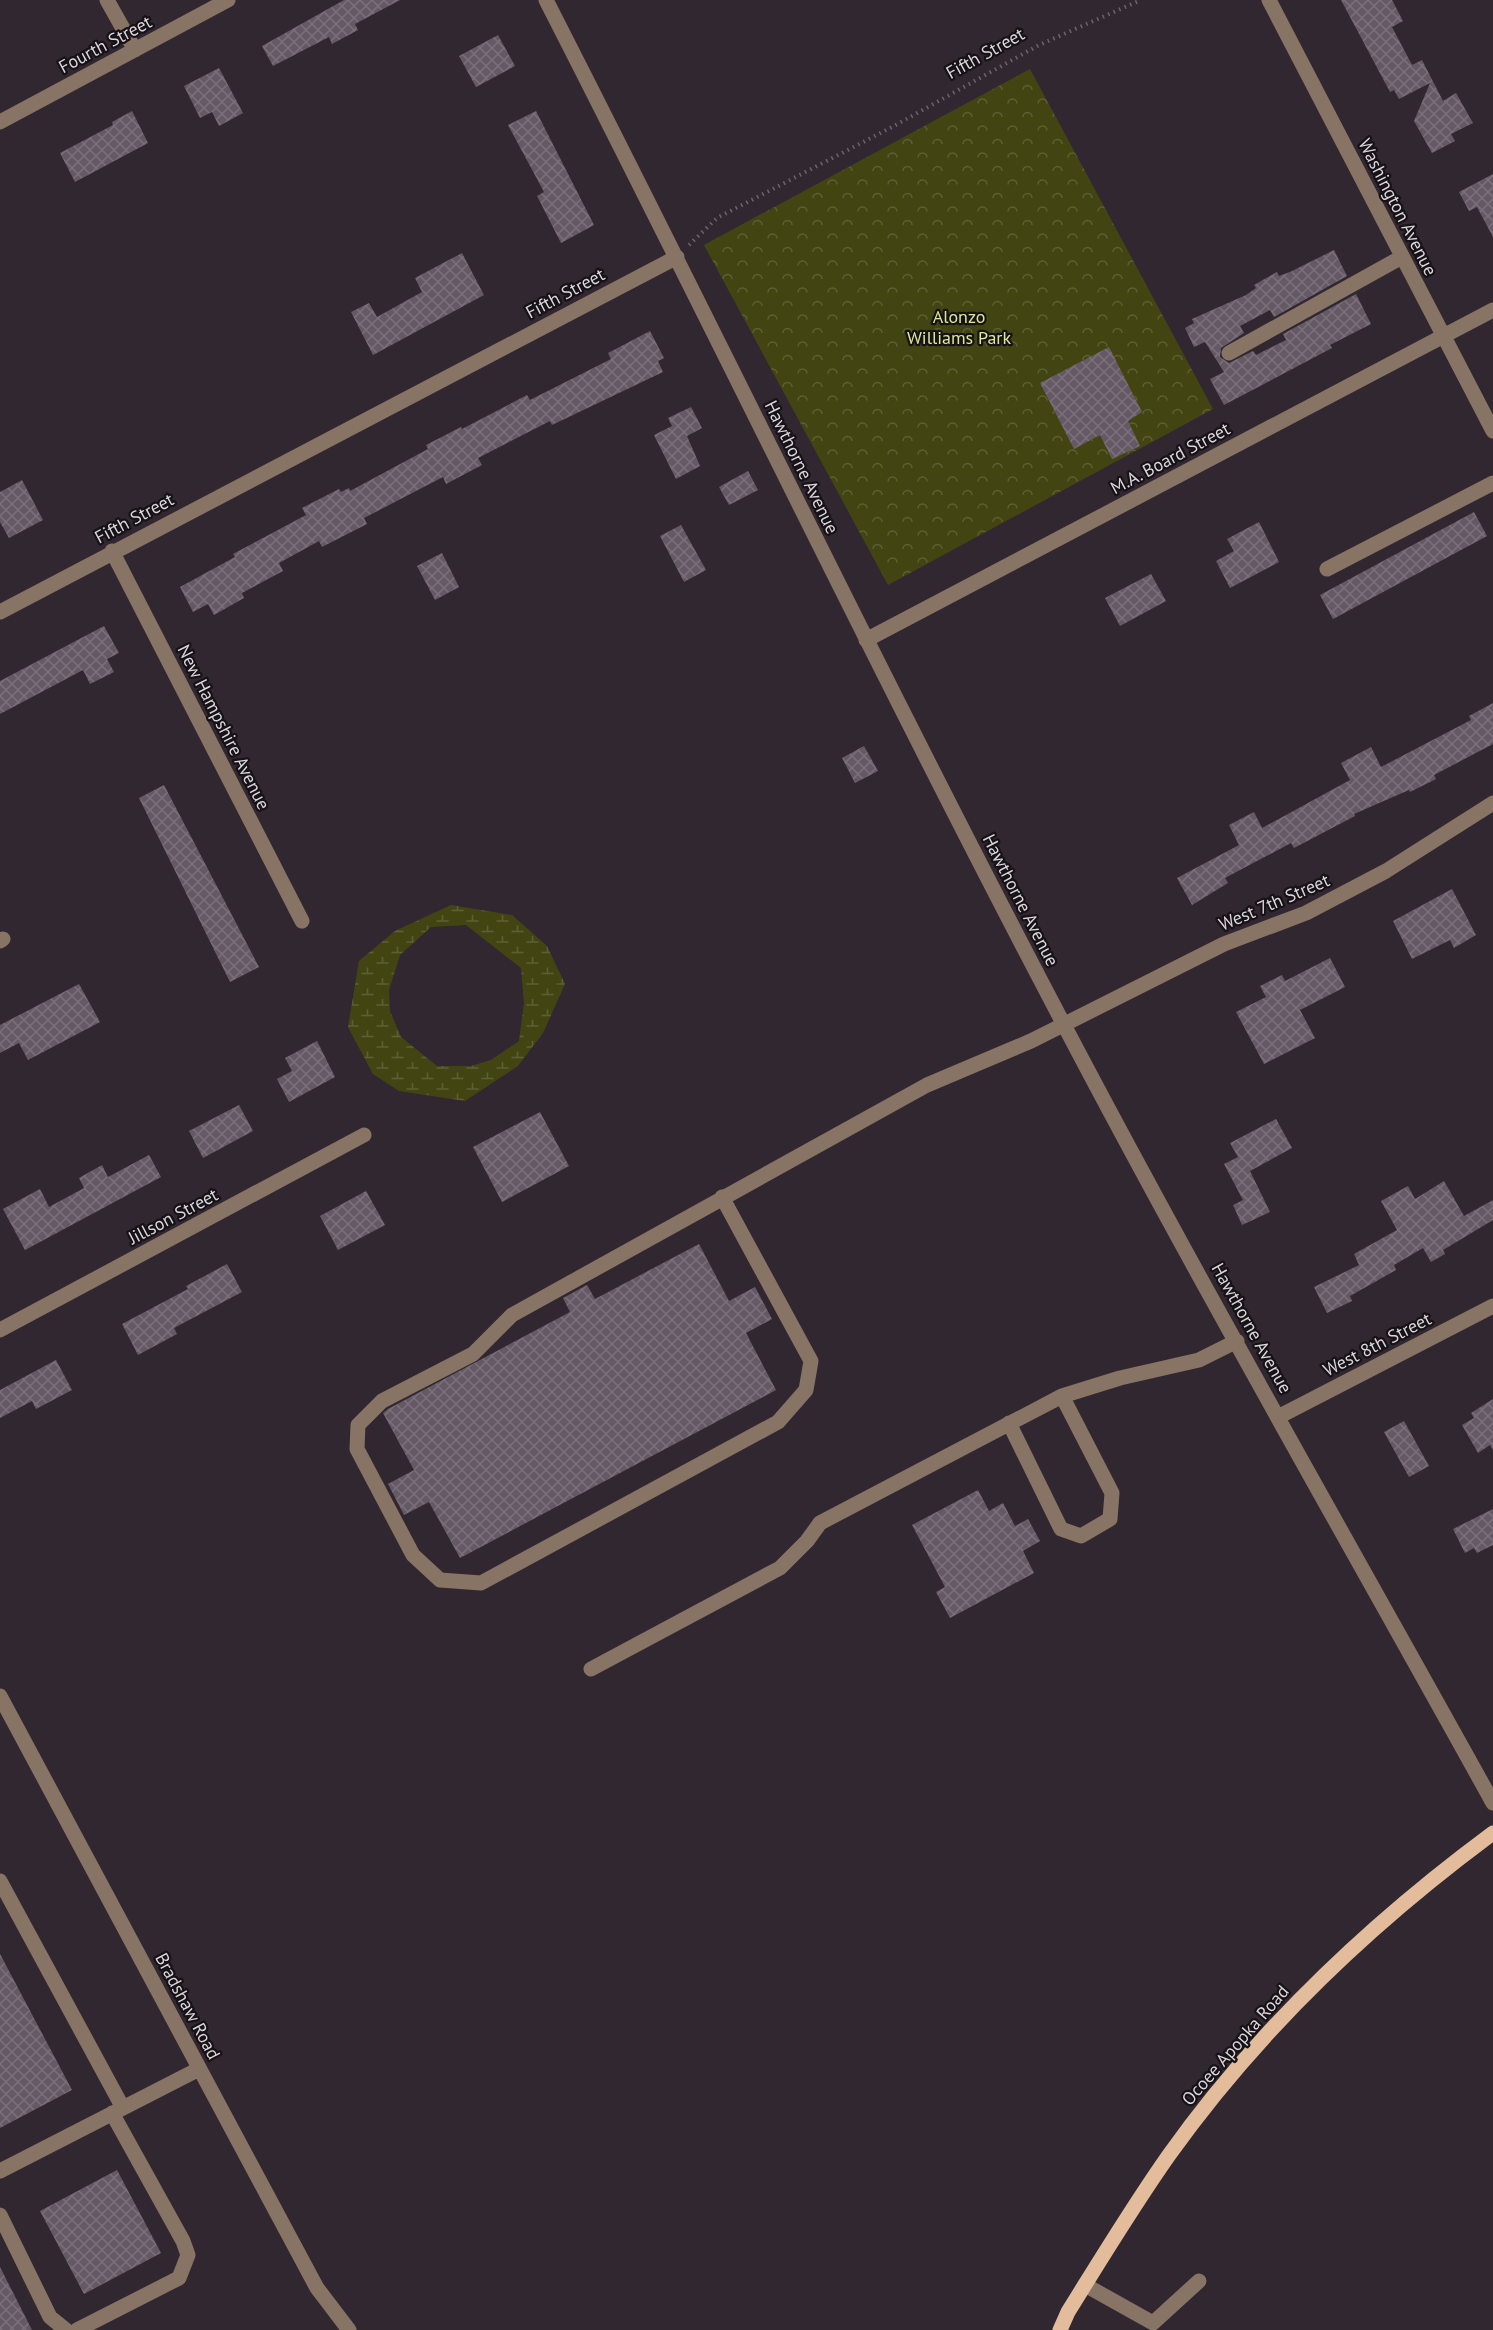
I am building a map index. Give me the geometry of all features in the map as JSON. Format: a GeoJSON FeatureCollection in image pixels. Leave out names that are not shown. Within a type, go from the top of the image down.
{"type":"FeatureCollection","features":[{"type":"Feature","properties":{"kind":"main road","name":"Ocoee Apopka Road"},"geometry":{"type":"LineString","coordinates":[[1060,2330],[1085,2285],[1169,2155],[1233,2073],[1313,1985],[1409,1898],[1493,1833]]}},
{"type":"Feature","properties":{"kind":"street"},"geometry":{"type":"LineString","coordinates":[[107,0],[135,50]]}},
{"type":"Feature","properties":{"kind":"street","name":"Fourth Street"},"geometry":{"type":"LineString","coordinates":[[0,122],[228,0]]}},
{"type":"Feature","properties":{"kind":"street","name":"Hawthorne Avenue"},"geometry":{"type":"LineString","coordinates":[[546,0],[677,256],[866,640],[1064,1025],[1278,1417],[1493,1803]]}},
{"type":"Feature","properties":{"kind":"street","name":"Washington Avenue"},"geometry":{"type":"LineString","coordinates":[[1269,0],[1493,431]]}},
{"type":"Feature","properties":{"kind":"street","name":"Fifth Street"},"geometry":{"type":"LineString","coordinates":[[0,612],[112,551],[677,256]]}},
{"type":"Feature","properties":{"kind":"street"},"geometry":{"type":"LineString","coordinates":[[1229,352],[1402,257]]}},
{"type":"Feature","properties":{"kind":"street","name":"M.A. Board Street"},"geometry":{"type":"LineString","coordinates":[[866,640],[1493,310]]}},
{"type":"Feature","properties":{"kind":"street"},"geometry":{"type":"LineString","coordinates":[[1327,569],[1493,483]]}},
{"type":"Feature","properties":{"kind":"street","name":"New Hampshire Avenue"},"geometry":{"type":"LineString","coordinates":[[112,551],[302,921]]}},
{"type":"Feature","properties":{"kind":"street","name":"West 7th Street"},"geometry":{"type":"LineString","coordinates":[[722,1197],[811,1360],[806,1390],[778,1422],[481,1583],[441,1580],[413,1555],[357,1449],[358,1425],[382,1401],[473,1354],[512,1315],[722,1197],[927,1085],[1064,1025],[1224,944],[1306,913],[1386,871],[1493,803]]}},
{"type":"Feature","properties":{"kind":"street","name":"Jillson Street"},"geometry":{"type":"LineString","coordinates":[[0,1330],[364,1135]]}},
{"type":"Feature","properties":{"kind":"street","name":"West 8th Street"},"geometry":{"type":"LineString","coordinates":[[1278,1417],[1493,1306]]}},
{"type":"Feature","properties":{"kind":"street"},"geometry":{"type":"LineString","coordinates":[[591,1669],[780,1568],[807,1541],[820,1523],[1062,1396],[1120,1378],[1199,1360],[1237,1341]]}},
{"type":"Feature","properties":{"kind":"street"},"geometry":{"type":"LineString","coordinates":[[1009,1424],[1060,1529],[1081,1536],[1110,1519],[1112,1493],[1062,1396]]}},
{"type":"Feature","properties":{"kind":"street","name":"Bradshaw Road"},"geometry":{"type":"LineString","coordinates":[[0,1696],[317,2288],[349,2330]]}},
{"type":"Feature","properties":{"kind":"street"},"geometry":{"type":"LineString","coordinates":[[0,1881],[183,2241],[188,2255],[179,2278],[77,2330]]}},
{"type":"Feature","properties":{"kind":"street"},"geometry":{"type":"LineString","coordinates":[[0,2171],[199,2068]]}},
{"type":"Feature","properties":{"kind":"street"},"geometry":{"type":"LineString","coordinates":[[0,2215],[50,2317],[66,2330]]}},
{"type":"Feature","properties":{"kind":"street"},"geometry":{"type":"LineString","coordinates":[[1085,2285],[1154,2323],[1199,2281]]}},
{"type":"Feature","properties":{"kind":"path","name":"Fifth Street"},"geometry":{"type":"LineString","coordinates":[[677,256],[717,218],[894,126],[1039,45],[1141,0]]}},
{"type":"Feature","properties":{"kind":"green space","name":"Alonzo Williams Park"},"geometry":{"type":"Polygon","coordinates":[[[1030,69],[1213,409],[888,585],[704,245],[1030,69]]]}},
{"type":"Feature","properties":{"kind":"green space"},"geometry":{"type":"Polygon","coordinates":[[[451,905],[512,915],[547,946],[565,984],[543,1033],[518,1066],[465,1101],[399,1091],[373,1074],[348,1027],[359,961],[395,931],[451,905]],[[466,925],[431,927],[400,955],[389,990],[390,1011],[401,1037],[437,1066],[471,1066],[491,1060],[519,1041],[524,1003],[521,968],[466,925]]]}},
{"type":"Feature","properties":{"kind":"building"},"geometry":{"type":"Polygon","coordinates":[[[344,0],[400,0],[355,24],[358,30],[332,44],[329,37],[273,66],[262,46],[344,0]]]}},
{"type":"Feature","properties":{"kind":"building"},"geometry":{"type":"Polygon","coordinates":[[[1341,0],[1392,0],[1403,21],[1392,27],[1412,65],[1422,60],[1443,101],[1456,93],[1473,123],[1451,134],[1455,141],[1432,153],[1414,121],[1430,83],[1399,99],[1394,90],[1390,92],[1341,0]]]}},
{"type":"Feature","properties":{"kind":"building"},"geometry":{"type":"Polygon","coordinates":[[[498,35],[515,66],[476,87],[459,56],[498,35]]]}},
{"type":"Feature","properties":{"kind":"building"},"geometry":{"type":"Polygon","coordinates":[[[219,68],[243,113],[219,126],[212,112],[200,118],[184,86],[219,68]]]}},
{"type":"Feature","properties":{"kind":"building"},"geometry":{"type":"Polygon","coordinates":[[[132,111],[148,143],[75,182],[60,153],[113,125],[112,122],[132,111]]]}},
{"type":"Feature","properties":{"kind":"building"},"geometry":{"type":"Polygon","coordinates":[[[536,111],[594,225],[561,243],[537,196],[544,192],[508,125],[536,111]]]}},
{"type":"Feature","properties":{"kind":"building"},"geometry":{"type":"Polygon","coordinates":[[[1493,174],[1493,237],[1477,207],[1469,211],[1459,192],[1493,174]]]}},
{"type":"Feature","properties":{"kind":"building"},"geometry":{"type":"Polygon","coordinates":[[[1334,250],[1347,276],[1274,317],[1270,310],[1240,326],[1244,333],[1221,348],[1220,357],[1229,363],[1253,351],[1256,355],[1286,340],[1283,334],[1356,294],[1371,324],[1330,345],[1332,348],[1224,405],[1210,379],[1224,372],[1205,342],[1194,347],[1185,328],[1194,323],[1192,319],[1246,295],[1256,288],[1254,285],[1277,272],[1279,276],[1290,272],[1334,250]]]}},
{"type":"Feature","properties":{"kind":"building"},"geometry":{"type":"Polygon","coordinates":[[[462,253],[484,295],[373,355],[351,312],[369,303],[377,317],[422,292],[415,278],[462,253]]]}},
{"type":"Feature","properties":{"kind":"building"},"geometry":{"type":"Polygon","coordinates":[[[650,331],[664,358],[658,361],[663,372],[552,425],[550,421],[478,458],[482,465],[446,484],[443,477],[364,518],[367,524],[322,547],[319,541],[279,563],[283,571],[242,593],[244,598],[214,615],[208,604],[193,612],[180,587],[235,557],[233,554],[306,515],[302,508],[339,489],[341,492],[349,488],[350,491],[428,449],[426,445],[461,427],[462,429],[527,395],[530,400],[611,359],[608,353],[650,331]]]}},
{"type":"Feature","properties":{"kind":"building"},"geometry":{"type":"Polygon","coordinates":[[[1109,347],[1142,412],[1128,421],[1140,446],[1112,459],[1100,435],[1074,449],[1040,383],[1109,347]]]}},
{"type":"Feature","properties":{"kind":"building"},"geometry":{"type":"Polygon","coordinates":[[[691,407],[702,428],[687,436],[700,466],[676,479],[654,435],[672,426],[668,418],[691,407]]]}},
{"type":"Feature","properties":{"kind":"building"},"geometry":{"type":"Polygon","coordinates":[[[748,471],[758,490],[729,505],[719,487],[748,471]]]}},
{"type":"Feature","properties":{"kind":"building"},"geometry":{"type":"Polygon","coordinates":[[[22,480],[43,520],[9,538],[0,522],[0,492],[22,480]]]}},
{"type":"Feature","properties":{"kind":"building"},"geometry":{"type":"Polygon","coordinates":[[[1474,512],[1487,536],[1333,619],[1320,595],[1474,512]]]}},
{"type":"Feature","properties":{"kind":"building"},"geometry":{"type":"Polygon","coordinates":[[[1259,522],[1279,562],[1230,588],[1216,561],[1234,551],[1227,539],[1259,522]]]}},
{"type":"Feature","properties":{"kind":"building"},"geometry":{"type":"Polygon","coordinates":[[[681,525],[706,570],[684,582],[660,536],[681,525]]]}},
{"type":"Feature","properties":{"kind":"building"},"geometry":{"type":"Polygon","coordinates":[[[442,553],[459,587],[435,600],[417,566],[442,553]]]}},
{"type":"Feature","properties":{"kind":"building"},"geometry":{"type":"Polygon","coordinates":[[[1151,574],[1166,601],[1120,626],[1105,598],[1151,574]]]}},
{"type":"Feature","properties":{"kind":"building"},"geometry":{"type":"Polygon","coordinates":[[[104,626],[119,653],[107,659],[114,672],[90,684],[83,670],[0,714],[0,681],[104,626]]]}},
{"type":"Feature","properties":{"kind":"building"},"geometry":{"type":"Polygon","coordinates":[[[1493,703],[1493,744],[1434,775],[1436,779],[1410,792],[1409,790],[1354,814],[1355,816],[1294,848],[1291,843],[1225,878],[1228,883],[1192,905],[1177,878],[1239,845],[1229,825],[1254,812],[1262,828],[1350,780],[1341,763],[1371,747],[1381,767],[1471,720],[1469,716],[1493,703]]]}},
{"type":"Feature","properties":{"kind":"building"},"geometry":{"type":"Polygon","coordinates":[[[864,746],[878,771],[855,783],[842,758],[864,746]]]}},
{"type":"Feature","properties":{"kind":"building"},"geometry":{"type":"Polygon","coordinates":[[[164,785],[259,967],[230,982],[139,798],[164,785]]]}},
{"type":"Feature","properties":{"kind":"building"},"geometry":{"type":"Polygon","coordinates":[[[1452,889],[1476,935],[1454,948],[1450,940],[1412,959],[1393,921],[1452,889]]]}},
{"type":"Feature","properties":{"kind":"building"},"geometry":{"type":"Polygon","coordinates":[[[1330,958],[1345,987],[1300,1010],[1315,1038],[1264,1064],[1236,1012],[1266,997],[1260,986],[1282,975],[1285,981],[1330,958]]]}},
{"type":"Feature","properties":{"kind":"building"},"geometry":{"type":"Polygon","coordinates":[[[79,984],[100,1022],[28,1060],[19,1043],[0,1053],[0,1025],[79,984]]]}},
{"type":"Feature","properties":{"kind":"building"},"geometry":{"type":"Polygon","coordinates":[[[317,1041],[335,1077],[289,1102],[277,1079],[292,1071],[285,1058],[317,1041]]]}},
{"type":"Feature","properties":{"kind":"building"},"geometry":{"type":"Polygon","coordinates":[[[239,1105],[253,1131],[203,1158],[189,1131],[239,1105]]]}},
{"type":"Feature","properties":{"kind":"building"},"geometry":{"type":"Polygon","coordinates":[[[540,1112],[569,1166],[502,1202],[473,1147],[540,1112]]]}},
{"type":"Feature","properties":{"kind":"building"},"geometry":{"type":"Polygon","coordinates":[[[1276,1119],[1292,1148],[1250,1171],[1270,1212],[1242,1225],[1233,1205],[1243,1200],[1224,1164],[1238,1157],[1230,1143],[1276,1119]]]}},
{"type":"Feature","properties":{"kind":"building"},"geometry":{"type":"Polygon","coordinates":[[[149,1155],[161,1177],[25,1250],[3,1209],[40,1189],[49,1207],[84,1188],[79,1178],[102,1165],[108,1177],[149,1155]]]}},
{"type":"Feature","properties":{"kind":"building"},"geometry":{"type":"Polygon","coordinates":[[[1444,1181],[1464,1216],[1493,1200],[1493,1220],[1443,1250],[1445,1254],[1431,1262],[1423,1248],[1394,1265],[1396,1270],[1350,1296],[1352,1301],[1327,1313],[1314,1287],[1359,1265],[1354,1254],[1397,1230],[1381,1201],[1408,1186],[1415,1199],[1444,1181]]]}},
{"type":"Feature","properties":{"kind":"building"},"geometry":{"type":"Polygon","coordinates":[[[366,1191],[385,1225],[338,1250],[320,1216],[366,1191]]]}},
{"type":"Feature","properties":{"kind":"building"},"geometry":{"type":"Polygon","coordinates":[[[699,1244],[729,1301],[755,1287],[772,1319],[746,1333],[776,1390],[460,1558],[429,1502],[404,1515],[388,1484],[414,1470],[383,1413],[570,1312],[563,1298],[587,1285],[595,1299],[699,1244]]]}},
{"type":"Feature","properties":{"kind":"building"},"geometry":{"type":"Polygon","coordinates":[[[227,1264],[242,1292],[174,1328],[177,1334],[138,1355],[122,1324],[188,1289],[186,1286],[227,1264]]]}},
{"type":"Feature","properties":{"kind":"building"},"geometry":{"type":"Polygon","coordinates":[[[56,1360],[72,1390],[36,1409],[32,1401],[0,1418],[0,1390],[56,1360]]]}},
{"type":"Feature","properties":{"kind":"building"},"geometry":{"type":"Polygon","coordinates":[[[1493,1399],[1493,1450],[1490,1445],[1478,1453],[1462,1425],[1474,1418],[1471,1413],[1493,1399]]]}},
{"type":"Feature","properties":{"kind":"building"},"geometry":{"type":"Polygon","coordinates":[[[1404,1421],[1429,1466],[1409,1477],[1384,1432],[1404,1421]]]}},
{"type":"Feature","properties":{"kind":"building"},"geometry":{"type":"Polygon","coordinates":[[[978,1490],[989,1511],[1003,1503],[1015,1526],[1028,1519],[1040,1541],[1023,1551],[1034,1573],[950,1618],[936,1592],[945,1587],[912,1525],[978,1490]]]}},
{"type":"Feature","properties":{"kind":"building"},"geometry":{"type":"Polygon","coordinates":[[[1493,1509],[1493,1545],[1477,1553],[1474,1548],[1465,1553],[1453,1529],[1493,1509]]]}},
{"type":"Feature","properties":{"kind":"building"},"geometry":{"type":"Polygon","coordinates":[[[0,1954],[72,2090],[0,2128],[0,1954]]]}},
{"type":"Feature","properties":{"kind":"building"},"geometry":{"type":"Polygon","coordinates":[[[117,2170],[161,2253],[84,2294],[40,2211],[117,2170]]]}},
{"type":"Feature","properties":{"kind":"building"},"geometry":{"type":"Polygon","coordinates":[[[0,2267],[32,2330],[0,2330],[0,2267]]]}}]}
